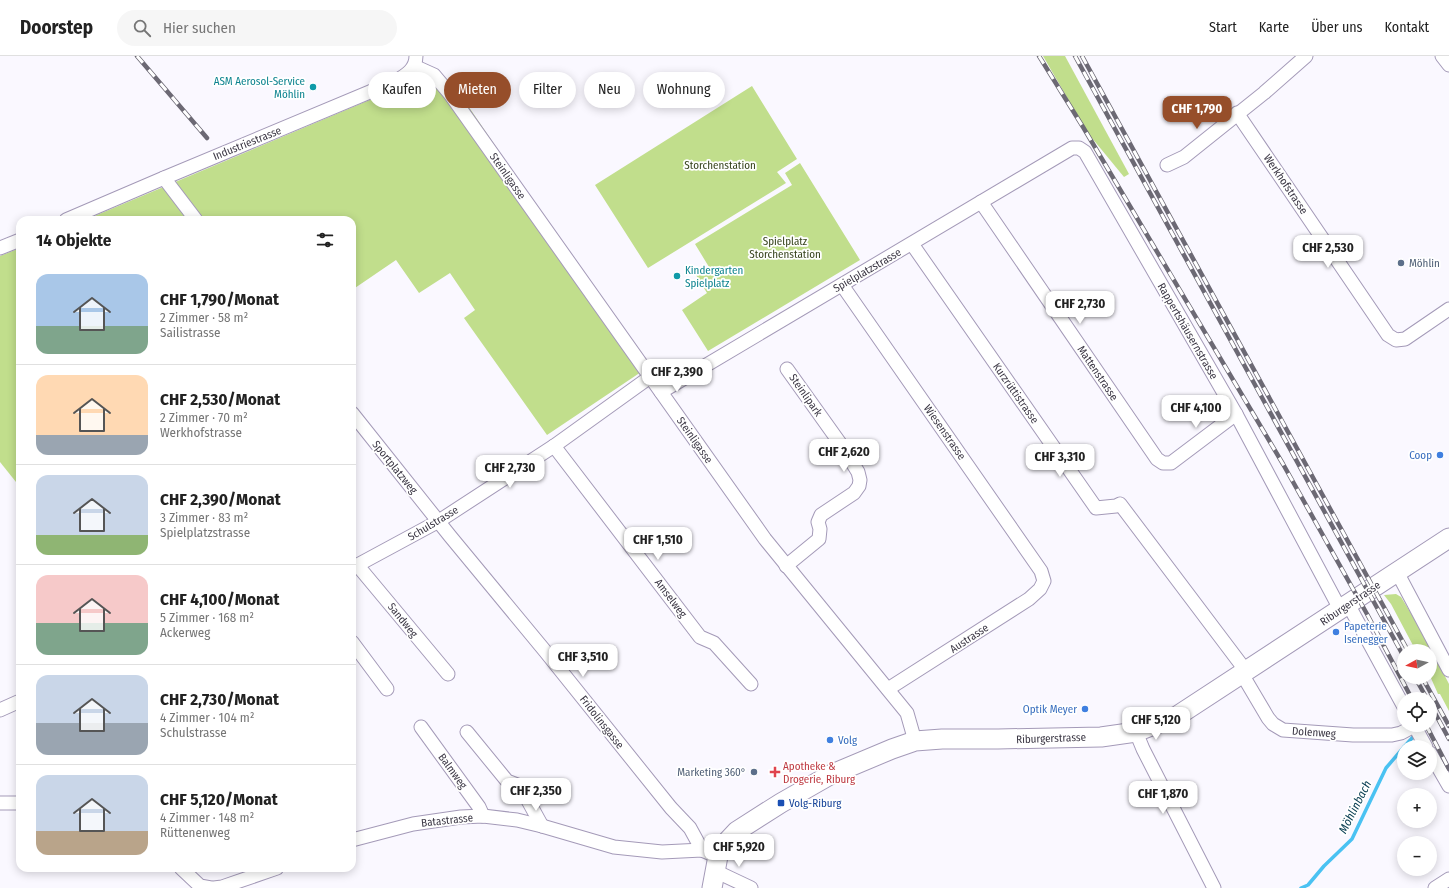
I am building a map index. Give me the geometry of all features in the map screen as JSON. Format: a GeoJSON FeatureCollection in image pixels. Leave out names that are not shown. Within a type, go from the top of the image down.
{"type":"FeatureCollection","features":[{"type":"Feature","properties":{"kind":"street"},"geometry":{"type":"LineString","coordinates":[[1167,165],[1184,157],[1264,93],[1306,56]]}},
{"type":"Feature","properties":{"kind":"street"},"geometry":{"type":"LineString","coordinates":[[1442,56],[1449,65]]}},
{"type":"Feature","properties":{"kind":"street","name":"Industriestrasse"},"geometry":{"type":"LineString","coordinates":[[75,216],[396,81],[405,76],[415,61]]}},
{"type":"Feature","properties":{"kind":"street","name":"Steinligasse"},"geometry":{"type":"LineString","coordinates":[[415,61],[434,75],[450,94],[765,539],[907,713],[915,741]]}},
{"type":"Feature","properties":{"kind":"street","name":"Werkhofstrasse"},"geometry":{"type":"LineString","coordinates":[[1238,113],[1388,335],[1396,340],[1405,339],[1449,309]]}},
{"type":"Feature","properties":{"kind":"street","name":"Spielplatzstrasse"},"geometry":{"type":"LineString","coordinates":[[661,392],[1072,148]]}},
{"type":"Feature","properties":{"kind":"street","name":"Rappertshäusernstrasse"},"geometry":{"type":"LineString","coordinates":[[1072,148],[1079,148],[1085,152],[1236,414],[1344,607],[1397,695]]}},
{"type":"Feature","properties":{"kind":"street"},"geometry":{"type":"LineString","coordinates":[[164,178],[193,216]]}},
{"type":"Feature","properties":{"kind":"street","name":"Mattenstrasse"},"geometry":{"type":"LineString","coordinates":[[981,202],[1157,459],[1163,463],[1171,463],[1236,414]]}},
{"type":"Feature","properties":{"kind":"street"},"geometry":{"type":"LineString","coordinates":[[0,248],[16,242]]}},
{"type":"Feature","properties":{"kind":"street","name":"Kurzrüttistrasse"},"geometry":{"type":"LineString","coordinates":[[912,244],[1096,508],[1116,506],[1120,504],[1244,673]]}},
{"type":"Feature","properties":{"kind":"street","name":"Wiesenstrasse"},"geometry":{"type":"LineString","coordinates":[[842,284],[1041,571],[1044,581]]}},
{"type":"Feature","properties":{"kind":"street","name":"Steinlipark"},"geometry":{"type":"LineString","coordinates":[[786,566],[819,539],[820,529],[818,522],[821,515],[854,493],[859,486],[860,480],[858,472],[842,446],[787,369]]}},
{"type":"Feature","properties":{"kind":"street","name":"Schulstrasse"},"geometry":{"type":"LineString","coordinates":[[356,566],[438,521],[554,446],[650,377]]}},
{"type":"Feature","properties":{"kind":"street","name":"Sportplatzweg"},"geometry":{"type":"LineString","coordinates":[[356,418],[438,521]]}},
{"type":"Feature","properties":{"kind":"street","name":"Amselweg"},"geometry":{"type":"LineString","coordinates":[[554,446],[700,637],[714,643],[751,684]]}},
{"type":"Feature","properties":{"kind":"street","name":"Fridolinsgasse"},"geometry":{"type":"LineString","coordinates":[[438,521],[671,808],[690,828],[712,866]]}},
{"type":"Feature","properties":{"kind":"street","name":"Riburgerstrasse"},"geometry":{"type":"LineString","coordinates":[[712,866],[723,846],[737,831],[787,799],[830,775],[876,755],[915,741],[942,739],[1101,737],[1136,732],[1177,716],[1449,538]]}},
{"type":"Feature","properties":{"kind":"street","name":"Sandweg"},"geometry":{"type":"LineString","coordinates":[[356,568],[448,674]]}},
{"type":"Feature","properties":{"kind":"street"},"geometry":{"type":"LineString","coordinates":[[1397,572],[1449,670]]}},
{"type":"Feature","properties":{"kind":"street","name":"Austrasse"},"geometry":{"type":"LineString","coordinates":[[888,690],[1029,599],[1040,589],[1044,581]]}},
{"type":"Feature","properties":{"kind":"street"},"geometry":{"type":"LineString","coordinates":[[356,647],[387,689]]}},
{"type":"Feature","properties":{"kind":"street","name":"Dolenweg"},"geometry":{"type":"LineString","coordinates":[[1244,673],[1268,718],[1273,724],[1284,730],[1353,735],[1392,735],[1403,732]]}},
{"type":"Feature","properties":{"kind":"street"},"geometry":{"type":"LineString","coordinates":[[0,710],[16,703]]}},
{"type":"Feature","properties":{"kind":"street","name":"Balmweg"},"geometry":{"type":"LineString","coordinates":[[421,726],[483,816]]}},
{"type":"Feature","properties":{"kind":"street"},"geometry":{"type":"LineString","coordinates":[[467,732],[507,781],[520,786],[542,826]]}},
{"type":"Feature","properties":{"kind":"street"},"geometry":{"type":"LineString","coordinates":[[1136,732],[1142,749],[1214,888]]}},
{"type":"Feature","properties":{"kind":"street"},"geometry":{"type":"LineString","coordinates":[[1437,765],[1449,786]]}},
{"type":"Feature","properties":{"kind":"street"},"geometry":{"type":"LineString","coordinates":[[0,803],[16,803]]}},
{"type":"Feature","properties":{"kind":"street","name":"Batastrasse"},"geometry":{"type":"LineString","coordinates":[[356,839],[413,824],[460,817],[483,816],[517,820],[614,848],[662,852],[712,866]]}},
{"type":"Feature","properties":{"kind":"street"},"geometry":{"type":"LineString","coordinates":[[712,866],[751,888]]}},
{"type":"Feature","properties":{"kind":"street"},"geometry":{"type":"LineString","coordinates":[[186,872],[206,887],[229,885],[266,872]]}},
{"type":"Feature","properties":{"kind":"street"},"geometry":{"type":"LineString","coordinates":[[1435,888],[1449,879]]}},
{"type":"Feature","properties":{"kind":"green space"},"geometry":{"type":"Polygon","coordinates":[[[1043,56],[1065,56],[1129,174],[1124,177],[1087,132],[1043,56]]]}},
{"type":"Feature","properties":{"kind":"green space"},"geometry":{"type":"Polygon","coordinates":[[[436,86],[444,89],[444,108],[470,108],[540,211],[650,366],[547,435],[464,318],[475,310],[450,273],[419,293],[396,260],[356,287],[356,216],[94,216],[368,101],[368,108],[436,108],[436,86]]]}},
{"type":"Feature","properties":{"kind":"green space","name":"Storchenstation"},"geometry":{"type":"Polygon","coordinates":[[[752,86],[797,159],[777,172],[786,183],[648,268],[595,185],[717,108],[725,108],[725,103],[752,86]]]}},
{"type":"Feature","properties":{"kind":"green space","name":"Spielplatz Storchenstation"},"geometry":{"type":"Polygon","coordinates":[[[800,163],[860,260],[708,351],[682,310],[707,293],[696,275],[709,267],[695,244],[792,185],[785,173],[800,163]]]}},
{"type":"Feature","properties":{"kind":"green space"},"geometry":{"type":"Polygon","coordinates":[[[16,250],[16,482],[0,462],[0,256],[16,250]]]}},
{"type":"Feature","properties":{"kind":"green space"},"geometry":{"type":"Polygon","coordinates":[[[1396,594],[1401,597],[1428,644],[1412,644],[1391,604],[1384,595],[1396,594]]]}},
{"type":"Feature","properties":{"kind":"green space"},"geometry":{"type":"Polygon","coordinates":[[[1437,661],[1449,684],[1449,711],[1440,694],[1438,694],[1434,684],[1437,684],[1437,661]]]}},
{"type":"Feature","properties":{"kind":"waterway","name":"Möhlinbach"},"geometry":{"type":"LineString","coordinates":[[1410,740],[1413,737]]}},
{"type":"Feature","properties":{"kind":"waterway","name":"Möhlinbach"},"geometry":{"type":"LineString","coordinates":[[1301,888],[1308,885],[1324,866],[1352,839],[1386,768],[1397,755]]}},
{"type":"Feature","properties":{"kind":"railway"},"geometry":{"type":"LineString","coordinates":[[137,56],[207,138]]}},
{"type":"Feature","properties":{"kind":"railway"},"geometry":{"type":"LineString","coordinates":[[1039,56],[1083,127],[1283,464],[1367,614],[1408,692]]}},
{"type":"Feature","properties":{"kind":"railway"},"geometry":{"type":"LineString","coordinates":[[1075,56],[1397,644]]}},
{"type":"Feature","properties":{"kind":"railway"},"geometry":{"type":"LineString","coordinates":[[1082,56],[1404,644]]}},
{"type":"Feature","properties":{"kind":"railway"},"geometry":{"type":"LineString","coordinates":[[1419,684],[1423,692]]}},
{"type":"Feature","properties":{"kind":"railway"},"geometry":{"type":"LineString","coordinates":[[1426,684],[1449,726]]}},
{"type":"Feature","properties":{"kind":"railway"},"geometry":{"type":"LineString","coordinates":[[1437,717],[1449,739]]}},
{"type":"Feature","properties":{"kind":"railway"},"geometry":{"type":"LineString","coordinates":[[1430,732],[1449,769]]}},
{"type":"Feature","properties":{"kind":"place","name":"ASM Aerosol-Service Möhlin"},"geometry":{"type":"Point","coordinates":[313,87]}},
{"type":"Feature","properties":{"kind":"place","name":"Möhlin"},"geometry":{"type":"Point","coordinates":[1401,263]}},
{"type":"Feature","properties":{"kind":"place","name":"Kindergarten Spielplatz"},"geometry":{"type":"Point","coordinates":[677,276]}},
{"type":"Feature","properties":{"kind":"place","name":"Coop"},"geometry":{"type":"Point","coordinates":[1440,455]}},
{"type":"Feature","properties":{"kind":"place","name":"Papeterie Isenegger"},"geometry":{"type":"Point","coordinates":[1336,632]}},
{"type":"Feature","properties":{"kind":"place","name":"Optik Meyer"},"geometry":{"type":"Point","coordinates":[1085,709]}},
{"type":"Feature","properties":{"kind":"place","name":"Volg"},"geometry":{"type":"Point","coordinates":[830,740]}},
{"type":"Feature","properties":{"kind":"place","name":"Marketing 360°"},"geometry":{"type":"Point","coordinates":[754,772]}},
{"type":"Feature","properties":{"kind":"place","name":"Apotheke & Drogerie, Riburg"},"geometry":{"type":"Point","coordinates":[775,772]}},
{"type":"Feature","properties":{"kind":"place","name":"Volg-Riburg"},"geometry":{"type":"Point","coordinates":[781,803]}}]}
